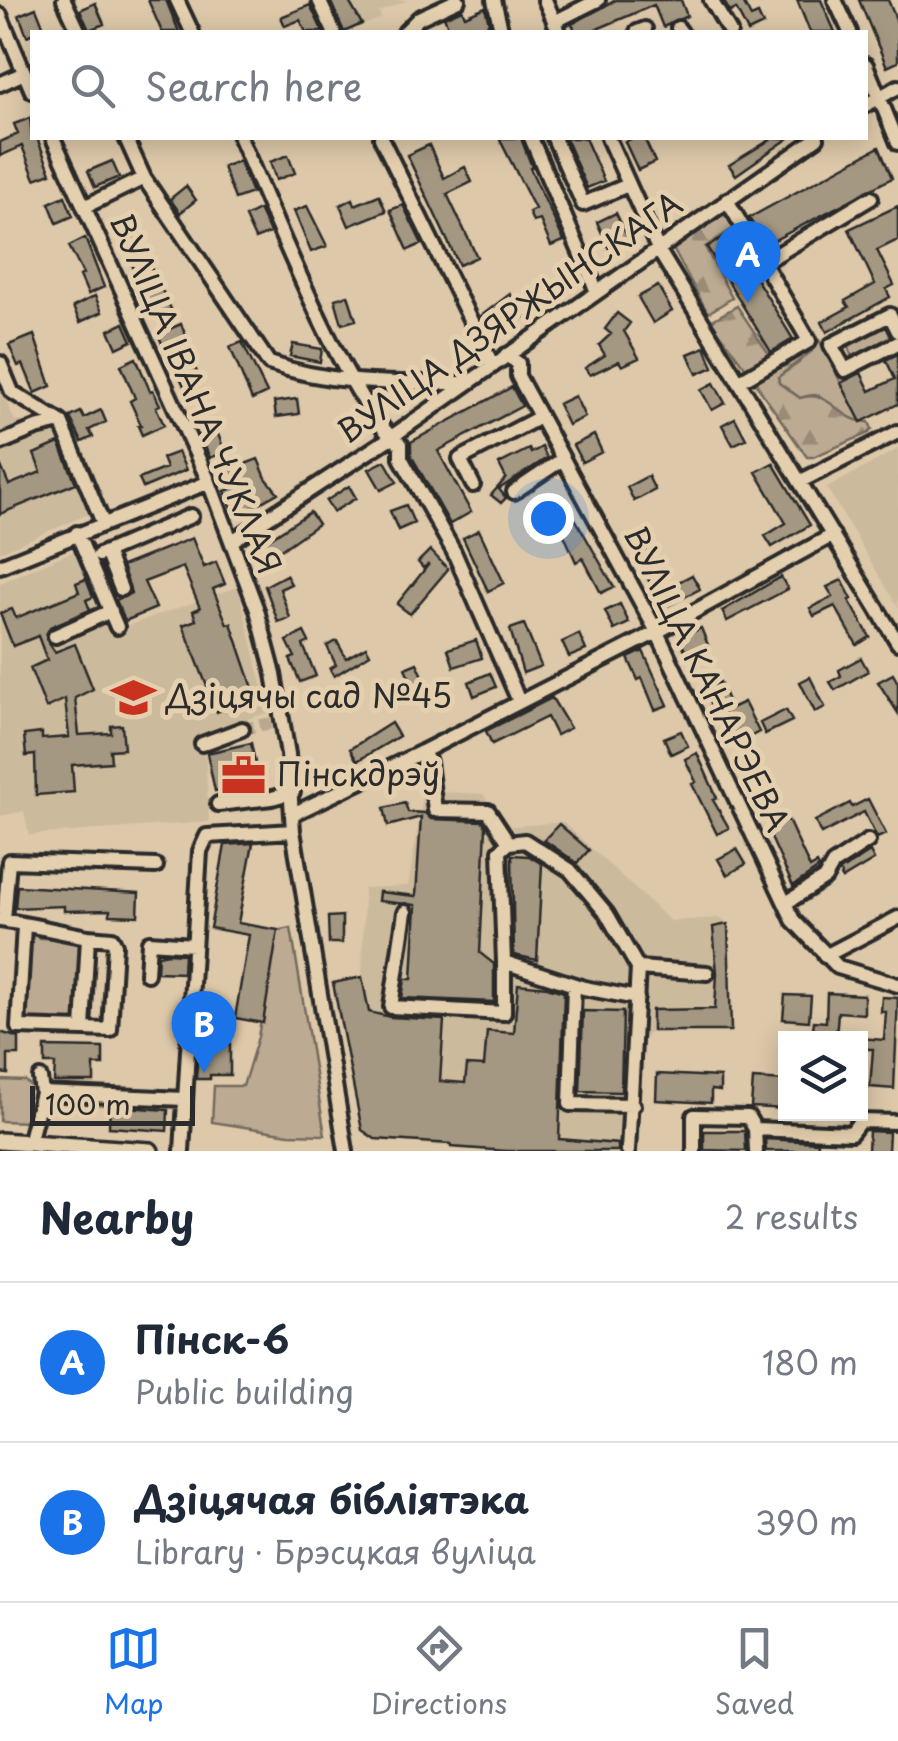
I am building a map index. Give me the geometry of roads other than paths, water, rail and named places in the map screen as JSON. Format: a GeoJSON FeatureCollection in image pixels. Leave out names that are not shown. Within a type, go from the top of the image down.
{"type":"FeatureCollection","features":[{"type":"Feature","properties":{"kind":"main road"},"geometry":{"type":"LineString","coordinates":[[0,1141],[150,1151]]}},
{"type":"Feature","properties":{"kind":"street"},"geometry":{"type":"LineString","coordinates":[[64,0],[78,30]]}},
{"type":"Feature","properties":{"kind":"street"},"geometry":{"type":"LineString","coordinates":[[177,0],[191,30]]}},
{"type":"Feature","properties":{"kind":"street"},"geometry":{"type":"LineString","coordinates":[[319,0],[333,30]]}},
{"type":"Feature","properties":{"kind":"street"},"geometry":{"type":"LineString","coordinates":[[407,30],[419,18],[458,0]]}},
{"type":"Feature","properties":{"kind":"street"},"geometry":{"type":"LineString","coordinates":[[494,0],[502,22],[498,30]]}},
{"type":"Feature","properties":{"kind":"street"},"geometry":{"type":"LineString","coordinates":[[545,0],[557,27],[598,0]]}},
{"type":"Feature","properties":{"kind":"street"},"geometry":{"type":"LineString","coordinates":[[711,0],[729,30]]}},
{"type":"Feature","properties":{"kind":"street"},"geometry":{"type":"LineString","coordinates":[[835,0],[849,30]]}},
{"type":"Feature","properties":{"kind":"street"},"geometry":{"type":"LineString","coordinates":[[0,15],[30,86]]}},
{"type":"Feature","properties":{"kind":"street"},"geometry":{"type":"LineString","coordinates":[[0,84],[24,73]]}},
{"type":"Feature","properties":{"kind":"street"},"geometry":{"type":"LineString","coordinates":[[898,87],[872,101],[898,142]]}},
{"type":"Feature","properties":{"kind":"street","name":"ВУЛІЦА ІВАНА ЧУКЛАЯ"},"geometry":{"type":"LineString","coordinates":[[54,140],[209,482],[257,610],[274,674],[293,792],[294,831],[346,1151]]}},
{"type":"Feature","properties":{"kind":"street"},"geometry":{"type":"LineString","coordinates":[[127,140],[144,178],[269,363],[302,375],[351,383],[468,383]]}},
{"type":"Feature","properties":{"kind":"street"},"geometry":{"type":"LineString","coordinates":[[241,140],[351,383],[390,438],[401,444],[401,458],[454,552],[519,701]]}},
{"type":"Feature","properties":{"kind":"street"},"geometry":{"type":"LineString","coordinates":[[383,140],[492,364]]}},
{"type":"Feature","properties":{"kind":"street"},"geometry":{"type":"LineString","coordinates":[[532,140],[597,292]]}},
{"type":"Feature","properties":{"kind":"street"},"geometry":{"type":"LineString","coordinates":[[555,140],[583,204],[628,185]]}},
{"type":"Feature","properties":{"kind":"street"},"geometry":{"type":"LineString","coordinates":[[609,140],[659,251],[898,643]]}},
{"type":"Feature","properties":{"kind":"street","name":"ВУЛІЦА ДЗЯРЖЫНСКАГА"},"geometry":{"type":"LineString","coordinates":[[232,541],[390,438],[815,140]]}},
{"type":"Feature","properties":{"kind":"street"},"geometry":{"type":"LineString","coordinates":[[84,207],[144,178]]}},
{"type":"Feature","properties":{"kind":"street"},"geometry":{"type":"LineString","coordinates":[[764,263],[871,198]]}},
{"type":"Feature","properties":{"kind":"street"},"geometry":{"type":"LineString","coordinates":[[727,200],[809,341],[740,382]]}},
{"type":"Feature","properties":{"kind":"street"},"geometry":{"type":"LineString","coordinates":[[898,331],[890,315],[831,345],[844,370],[898,343]]}},
{"type":"Feature","properties":{"kind":"street","name":"ВУЛІЦА КАНАРЭЕВА"},"geometry":{"type":"LineString","coordinates":[[506,355],[518,363],[518,376],[657,632],[794,920],[838,967],[898,985]]}},
{"type":"Feature","properties":{"kind":"street"},"geometry":{"type":"LineString","coordinates":[[0,362],[12,392],[62,422],[105,522],[108,551],[121,589]]}},
{"type":"Feature","properties":{"kind":"street"},"geometry":{"type":"LineString","coordinates":[[474,485],[460,460],[540,417]]}},
{"type":"Feature","properties":{"kind":"street"},"geometry":{"type":"LineString","coordinates":[[0,443],[62,422]]}},
{"type":"Feature","properties":{"kind":"street"},"geometry":{"type":"LineString","coordinates":[[801,481],[898,432]]}},
{"type":"Feature","properties":{"kind":"street"},"geometry":{"type":"LineString","coordinates":[[514,492],[564,460]]}},
{"type":"Feature","properties":{"kind":"street"},"geometry":{"type":"LineString","coordinates":[[0,566],[209,482]]}},
{"type":"Feature","properties":{"kind":"street"},"geometry":{"type":"LineString","coordinates":[[108,551],[185,518],[168,497]]}},
{"type":"Feature","properties":{"kind":"street"},"geometry":{"type":"LineString","coordinates":[[77,533],[118,627]]}},
{"type":"Feature","properties":{"kind":"street"},"geometry":{"type":"LineString","coordinates":[[293,814],[657,632],[833,535]]}},
{"type":"Feature","properties":{"kind":"street"},"geometry":{"type":"LineString","coordinates":[[55,636],[111,611]]}},
{"type":"Feature","properties":{"kind":"street"},"geometry":{"type":"LineString","coordinates":[[202,744],[242,729]]}},
{"type":"Feature","properties":{"kind":"street"},"geometry":{"type":"LineString","coordinates":[[422,752],[429,762],[434,810],[488,811],[509,844]]}},
{"type":"Feature","properties":{"kind":"street"},"geometry":{"type":"LineString","coordinates":[[218,804],[293,792]]}},
{"type":"Feature","properties":{"kind":"street"},"geometry":{"type":"LineString","coordinates":[[182,1151],[200,851],[207,836],[294,831]]}},
{"type":"Feature","properties":{"kind":"street"},"geometry":{"type":"LineString","coordinates":[[404,912],[391,1007],[504,1013],[500,852],[509,844],[524,841],[570,870],[607,914],[638,968],[628,1151]]}},
{"type":"Feature","properties":{"kind":"street"},"geometry":{"type":"LineString","coordinates":[[786,903],[825,878],[833,864],[868,841]]}},
{"type":"Feature","properties":{"kind":"street"},"geometry":{"type":"LineString","coordinates":[[24,926],[18,1027],[110,1030],[115,945],[112,939],[2,920],[9,861],[156,866]]}},
{"type":"Feature","properties":{"kind":"street"},"geometry":{"type":"LineString","coordinates":[[825,956],[898,918]]}},
{"type":"Feature","properties":{"kind":"street"},"geometry":{"type":"LineString","coordinates":[[83,1030],[88,937]]}},
{"type":"Feature","properties":{"kind":"street"},"geometry":{"type":"LineString","coordinates":[[147,974],[148,942],[194,945]]}},
{"type":"Feature","properties":{"kind":"street"},"geometry":{"type":"LineString","coordinates":[[504,962],[574,985],[637,998]]}},
{"type":"Feature","properties":{"kind":"street"},"geometry":{"type":"LineString","coordinates":[[638,968],[706,974]]}},
{"type":"Feature","properties":{"kind":"street"},"geometry":{"type":"LineString","coordinates":[[574,985],[570,1104],[633,1105]]}},
{"type":"Feature","properties":{"kind":"street"},"geometry":{"type":"LineString","coordinates":[[29,1143],[41,1086],[185,1099]]}},
{"type":"Feature","properties":{"kind":"street"},"geometry":{"type":"LineString","coordinates":[[694,1151],[694,1116],[748,1117],[755,1129],[756,1151]]}},
{"type":"Feature","properties":{"kind":"street"},"geometry":{"type":"LineString","coordinates":[[755,1129],[852,1133],[860,1121],[898,1122]]}},
{"type":"Feature","properties":{"kind":"tunnel"},"geometry":{"type":"LineString","coordinates":[[242,729],[282,721]]}},
{"type":"Feature","properties":{"kind":"place","name":"Пінск-6"},"geometry":{"type":"Point","coordinates":[748,303]}},
{"type":"Feature","properties":{"kind":"place","name":"Дзіцячы сад №45"},"geometry":{"type":"Point","coordinates":[133,697]}},
{"type":"Feature","properties":{"kind":"place","name":"Пінскдрэў"},"geometry":{"type":"Point","coordinates":[244,775]}},
{"type":"Feature","properties":{"kind":"place","name":"Дзіцячая бібліятэка"},"geometry":{"type":"Point","coordinates":[204,1073]}}]}
